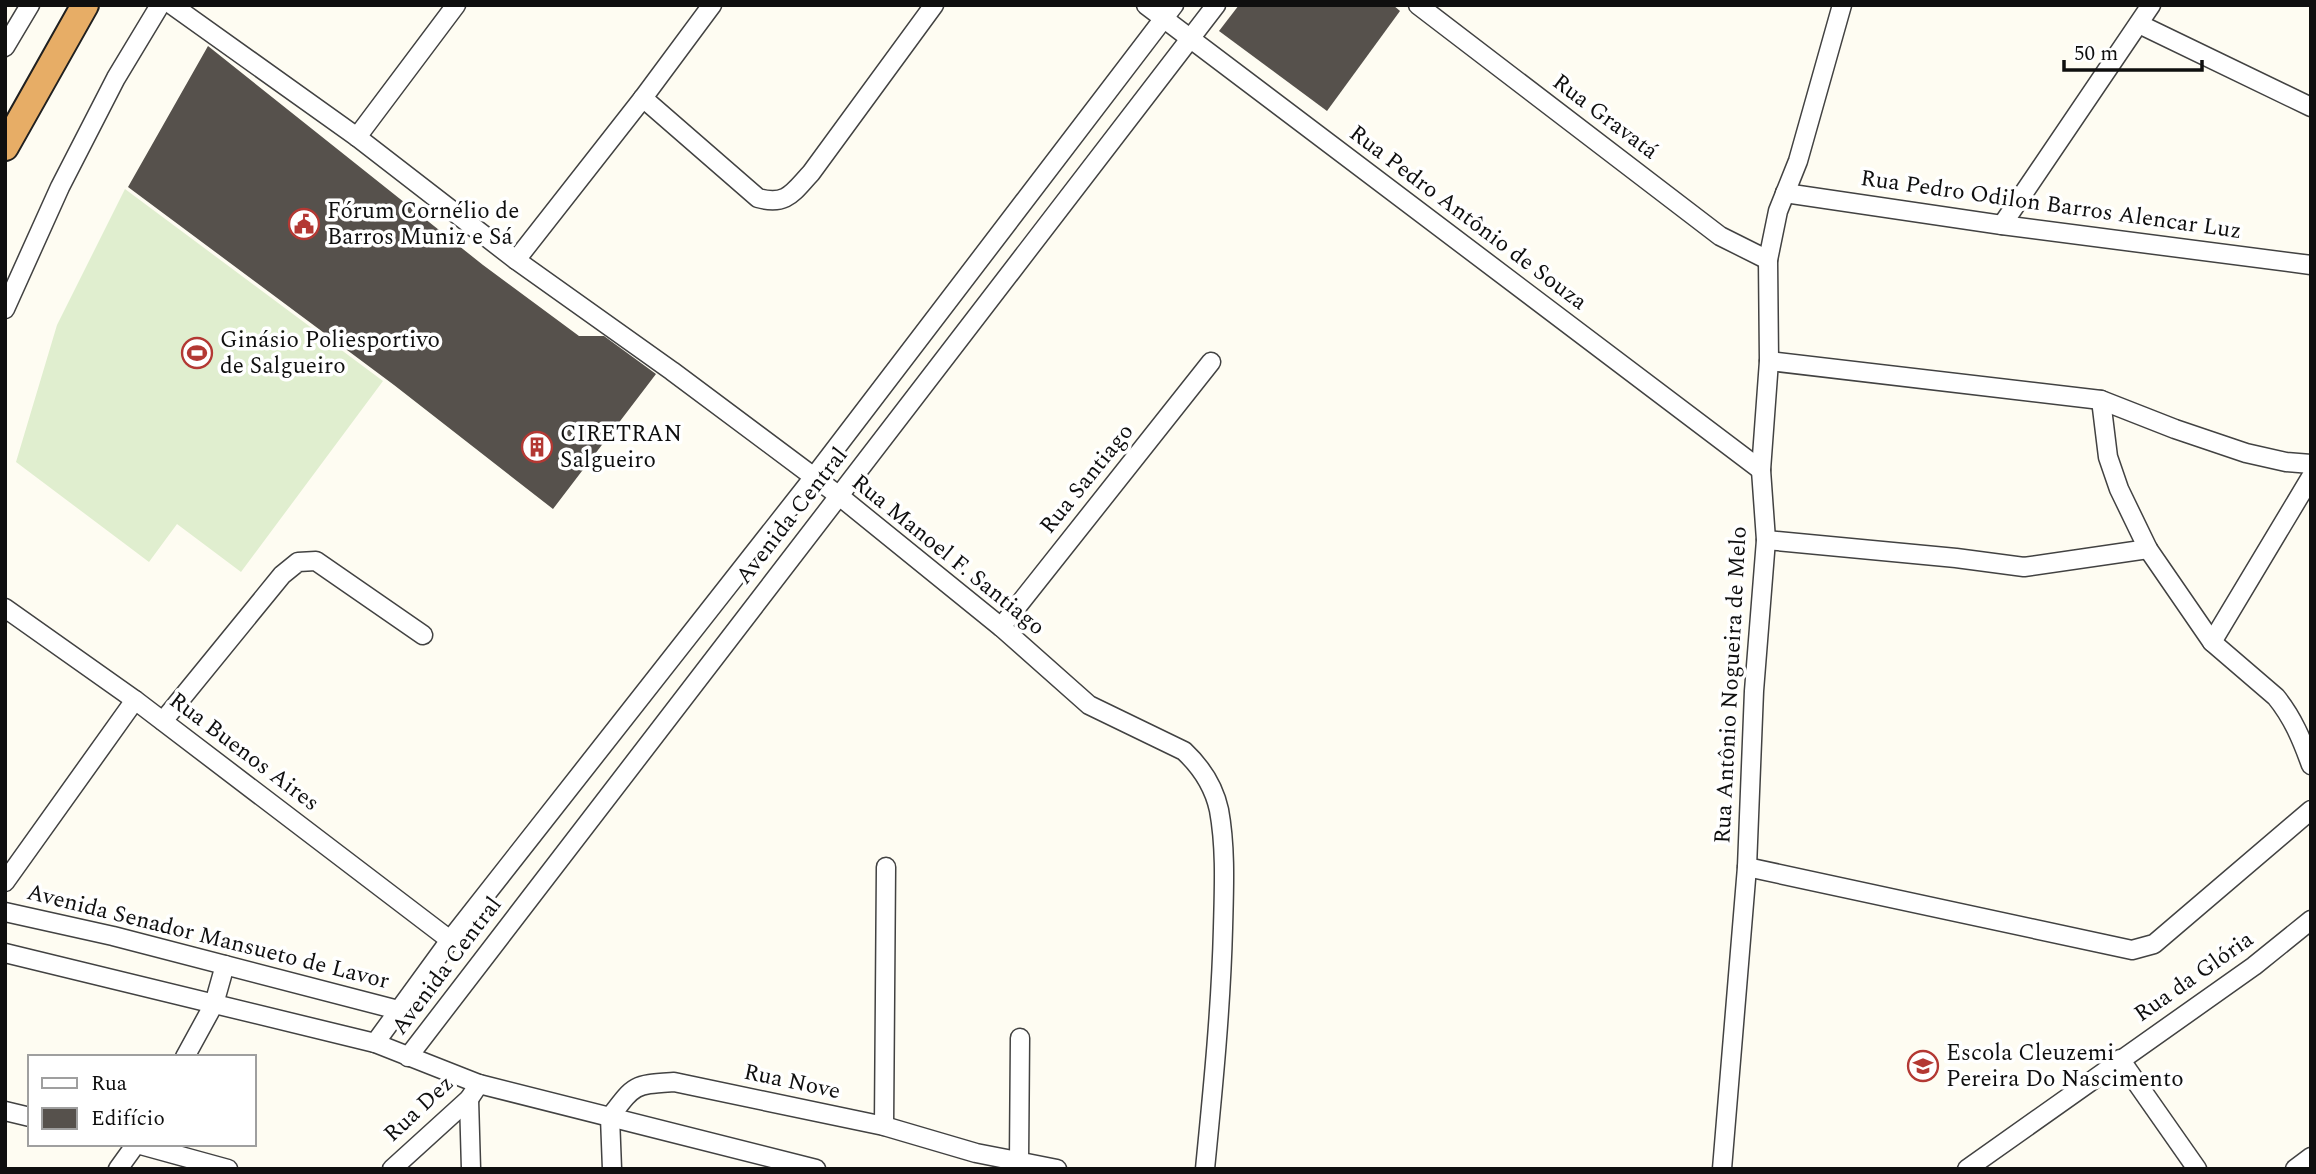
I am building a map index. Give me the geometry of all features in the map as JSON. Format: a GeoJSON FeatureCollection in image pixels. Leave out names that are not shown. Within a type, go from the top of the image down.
{"type":"FeatureCollection","features":[{"type":"Feature","properties":{"kind":"highway"},"geometry":{"type":"LineString","coordinates":[[5,147],[85,5]]}},
{"type":"Feature","properties":{"kind":"street"},"geometry":{"type":"LineString","coordinates":[[5,47],[30,5]]}},
{"type":"Feature","properties":{"kind":"street"},"geometry":{"type":"LineString","coordinates":[[5,310],[66,175],[116,78],[160,5]]}},
{"type":"Feature","properties":{"kind":"street","name":"Rua Manoel F. Santiago"},"geometry":{"type":"LineString","coordinates":[[172,5],[357,137],[516,260],[672,371],[838,495],[1001,627],[1089,705],[1184,751],[1195,762],[1218,807],[1224,884],[1222,992],[1205,1169]]}},
{"type":"Feature","properties":{"kind":"street"},"geometry":{"type":"LineString","coordinates":[[357,137],[456,5]]}},
{"type":"Feature","properties":{"kind":"street"},"geometry":{"type":"LineString","coordinates":[[516,260],[643,99],[712,5]]}},
{"type":"Feature","properties":{"kind":"street"},"geometry":{"type":"LineString","coordinates":[[643,99],[758,198],[773,202],[788,198],[811,173],[934,5]]}},
{"type":"Feature","properties":{"kind":"street","name":"Rua Pedro Antônio de Souza"},"geometry":{"type":"LineString","coordinates":[[1146,5],[1170,12],[1192,39],[1761,470]]}},
{"type":"Feature","properties":{"kind":"street","name":"Avenida Central"},"geometry":{"type":"LineString","coordinates":[[408,1056],[1216,5]]}},
{"type":"Feature","properties":{"kind":"street","name":"Rua Gravatá"},"geometry":{"type":"LineString","coordinates":[[1418,5],[1720,236],[1768,260]]}},
{"type":"Feature","properties":{"kind":"street","name":"Rua Antônio Nogueira de Melo"},"geometry":{"type":"LineString","coordinates":[[1722,1169],[1747,867],[1754,691],[1766,540],[1761,470],[1769,361],[1768,260],[1785,193],[1798,161],[1842,5]]}},
{"type":"Feature","properties":{"kind":"street"},"geometry":{"type":"LineString","coordinates":[[2002,225],[2151,5]]}},
{"type":"Feature","properties":{"kind":"street","name":"Avenida Central"},"geometry":{"type":"LineString","coordinates":[[375,1043],[450,940],[813,478],[1170,12]]}},
{"type":"Feature","properties":{"kind":"street"},"geometry":{"type":"LineString","coordinates":[[2139,24],[2311,107]]}},
{"type":"Feature","properties":{"kind":"street","name":"Rua Pedro Odilon Barros Alencar Luz"},"geometry":{"type":"LineString","coordinates":[[1785,193],[2002,225],[2311,265]]}},
{"type":"Feature","properties":{"kind":"street"},"geometry":{"type":"LineString","coordinates":[[1769,361],[2101,400],[2246,453],[2286,462],[2311,464]]}},
{"type":"Feature","properties":{"kind":"street","name":"Rua Santiago"},"geometry":{"type":"LineString","coordinates":[[1001,627],[1212,362]]}},
{"type":"Feature","properties":{"kind":"street"},"geometry":{"type":"LineString","coordinates":[[2101,400],[2108,457],[2119,489],[2148,549],[2212,642],[2276,696],[2296,725],[2311,765]]}},
{"type":"Feature","properties":{"kind":"street"},"geometry":{"type":"LineString","coordinates":[[2212,642],[2311,477]]}},
{"type":"Feature","properties":{"kind":"street"},"geometry":{"type":"LineString","coordinates":[[1766,540],[1956,558],[2024,568],[2148,549]]}},
{"type":"Feature","properties":{"kind":"street"},"geometry":{"type":"LineString","coordinates":[[163,721],[282,575],[298,562],[316,561],[423,635]]}},
{"type":"Feature","properties":{"kind":"street","name":"Rua Buenos Aires"},"geometry":{"type":"LineString","coordinates":[[5,608],[135,700],[450,940]]}},
{"type":"Feature","properties":{"kind":"street"},"geometry":{"type":"LineString","coordinates":[[5,882],[135,700]]}},
{"type":"Feature","properties":{"kind":"street"},"geometry":{"type":"LineString","coordinates":[[1747,867],[2132,950],[2154,944],[2311,810]]}},
{"type":"Feature","properties":{"kind":"street"},"geometry":{"type":"LineString","coordinates":[[884,1126],[886,867]]}},
{"type":"Feature","properties":{"kind":"street","name":"Avenida Senador Mansueto de Lavor"},"geometry":{"type":"LineString","coordinates":[[5,912],[113,936],[398,1010]]}},
{"type":"Feature","properties":{"kind":"street","name":"Rua da Glória"},"geometry":{"type":"LineString","coordinates":[[1967,1169],[2253,967],[2311,920]]}},
{"type":"Feature","properties":{"kind":"street"},"geometry":{"type":"LineString","coordinates":[[5,953],[375,1043],[408,1056],[474,1092],[610,1117],[780,1164],[816,1169]]}},
{"type":"Feature","properties":{"kind":"street"},"geometry":{"type":"LineString","coordinates":[[186,1055],[214,1004],[225,965]]}},
{"type":"Feature","properties":{"kind":"street"},"geometry":{"type":"LineString","coordinates":[[1019,1161],[1020,1038]]}},
{"type":"Feature","properties":{"kind":"street"},"geometry":{"type":"LineString","coordinates":[[2120,1059],[2197,1169]]}},
{"type":"Feature","properties":{"kind":"street","name":"Rua Nove"},"geometry":{"type":"LineString","coordinates":[[610,1117],[632,1088],[674,1082],[884,1126],[976,1153],[1057,1169]]}},
{"type":"Feature","properties":{"kind":"street"},"geometry":{"type":"LineString","coordinates":[[471,1169],[474,1092]]}},
{"type":"Feature","properties":{"kind":"street","name":"Rua Dez"},"geometry":{"type":"LineString","coordinates":[[392,1169],[474,1092]]}},
{"type":"Feature","properties":{"kind":"street"},"geometry":{"type":"LineString","coordinates":[[5,1111],[28,1117]]}},
{"type":"Feature","properties":{"kind":"street"},"geometry":{"type":"LineString","coordinates":[[610,1117],[612,1169]]}},
{"type":"Feature","properties":{"kind":"street"},"geometry":{"type":"LineString","coordinates":[[118,1169],[135,1146]]}},
{"type":"Feature","properties":{"kind":"street"},"geometry":{"type":"LineString","coordinates":[[143,1146],[228,1169]]}},
{"type":"Feature","properties":{"kind":"street"},"geometry":{"type":"LineString","coordinates":[[2295,1169],[2311,1157]]}},
{"type":"Feature","properties":{"kind":"green space","name":"Ginásio Poliesportivo de Salgueiro"},"geometry":{"type":"Polygon","coordinates":[[[125,189],[383,381],[241,572],[177,524],[149,562],[16,462],[57,325],[125,189]]]}},
{"type":"Feature","properties":{"kind":"building"},"geometry":{"type":"Polygon","coordinates":[[[1239,5],[1393,5],[1400,11],[1327,111],[1219,31],[1239,5]]]}},
{"type":"Feature","properties":{"kind":"building","name":"Fórum Cornélio de Barros Muniz e Sá"},"geometry":{"type":"Polygon","coordinates":[[[208,46],[483,265],[579,336],[604,336],[656,374],[553,509],[394,385],[128,187],[208,46]]]}},
{"type":"Feature","properties":{"kind":"place","name":"Fórum Cornélio de Barros Muniz e Sá"},"geometry":{"type":"Point","coordinates":[304,224]}},
{"type":"Feature","properties":{"kind":"place","name":"Ginásio Poliesportivo de Salgueiro"},"geometry":{"type":"Point","coordinates":[197,353]}},
{"type":"Feature","properties":{"kind":"place","name":"CIRETRAN Salgueiro"},"geometry":{"type":"Point","coordinates":[537,447]}},
{"type":"Feature","properties":{"kind":"place","name":"Escola Cleuzemi Pereira Do Nascimento"},"geometry":{"type":"Point","coordinates":[1923,1066]}}]}
